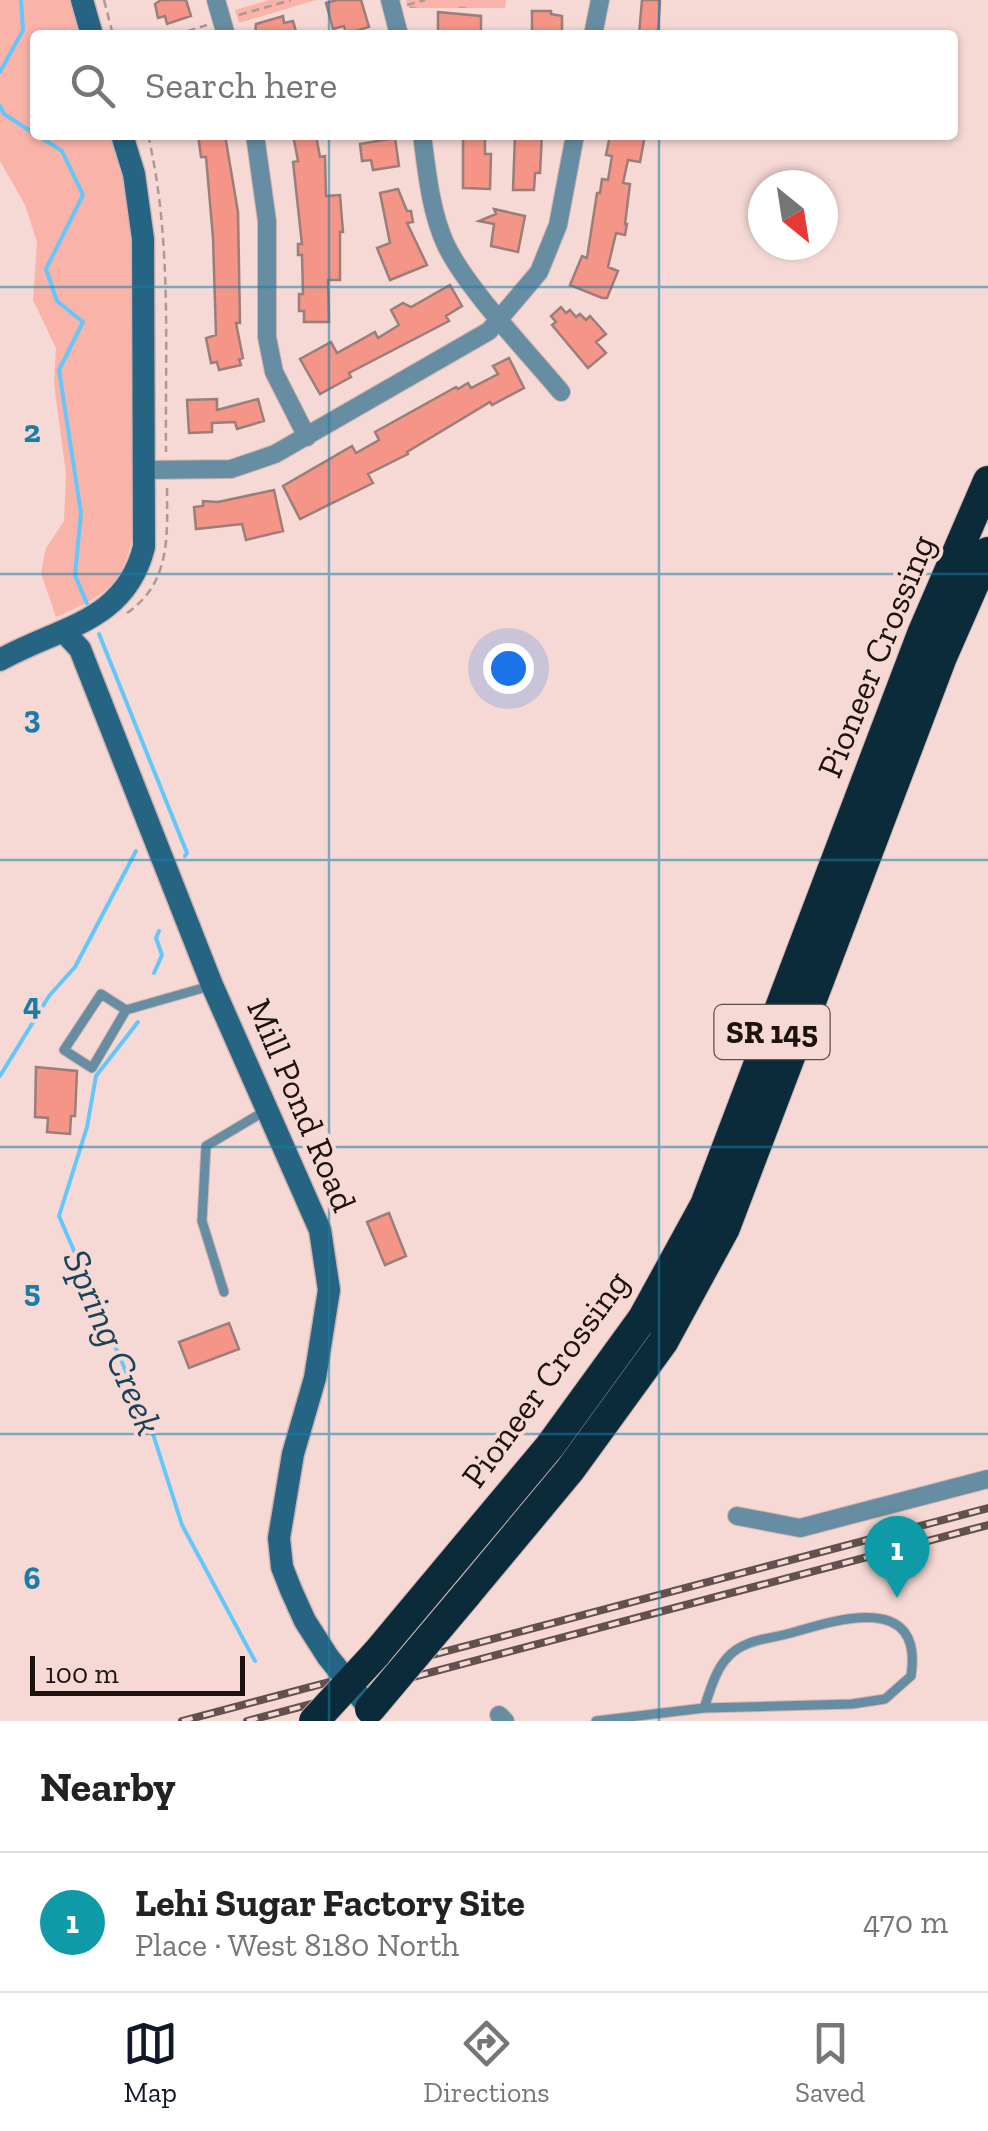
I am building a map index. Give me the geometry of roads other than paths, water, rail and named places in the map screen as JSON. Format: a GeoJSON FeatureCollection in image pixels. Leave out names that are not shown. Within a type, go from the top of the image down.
{"type":"FeatureCollection","features":[{"type":"Feature","properties":{"kind":"highway","name":"Pioneer Crossing"},"geometry":{"type":"LineString","coordinates":[[314,1721],[550,1446],[642,1318],[705,1204],[922,634],[988,481]]}},
{"type":"Feature","properties":{"kind":"highway","name":"Pioneer Crossing"},"geometry":{"type":"LineString","coordinates":[[369,1717],[570,1470],[663,1342],[726,1228],[942,658],[988,552]]}},
{"type":"Feature","properties":{"kind":"street"},"geometry":{"type":"LineString","coordinates":[[82,0],[91,30]]}},
{"type":"Feature","properties":{"kind":"street"},"geometry":{"type":"LineString","coordinates":[[216,0],[229,26]]}},
{"type":"Feature","properties":{"kind":"street"},"geometry":{"type":"LineString","coordinates":[[594,30],[600,0]]}},
{"type":"Feature","properties":{"kind":"street"},"geometry":{"type":"LineString","coordinates":[[398,3],[399,30]]}},
{"type":"Feature","properties":{"kind":"street"},"geometry":{"type":"LineString","coordinates":[[0,660],[28,644],[65,633],[104,608],[139,568],[144,547],[143,239],[134,174],[124,140]]}},
{"type":"Feature","properties":{"kind":"street"},"geometry":{"type":"LineString","coordinates":[[256,140],[267,220],[267,338],[274,372],[307,437]]}},
{"type":"Feature","properties":{"kind":"street"},"geometry":{"type":"LineString","coordinates":[[423,140],[433,209],[446,246],[561,392]]}},
{"type":"Feature","properties":{"kind":"street"},"geometry":{"type":"LineString","coordinates":[[145,470],[231,468],[275,454],[489,331],[539,272],[558,225],[574,140]]}},
{"type":"Feature","properties":{"kind":"street","name":"Mill Pond Road"},"geometry":{"type":"LineString","coordinates":[[65,633],[80,649],[212,985],[320,1230],[329,1290],[315,1378],[292,1454],[279,1538],[282,1567],[304,1621],[350,1683],[369,1717]]}},
{"type":"Feature","properties":{"kind":"street"},"geometry":{"type":"LineString","coordinates":[[738,1516],[800,1528],[988,1478]]}},
{"type":"Feature","properties":{"kind":"lane"},"geometry":{"type":"LineString","coordinates":[[126,1010],[101,994],[64,1050],[92,1068],[126,1010],[212,985]]}},
{"type":"Feature","properties":{"kind":"lane"},"geometry":{"type":"LineString","coordinates":[[224,1292],[202,1221],[206,1146],[267,1110]]}},
{"type":"Feature","properties":{"kind":"lane"},"geometry":{"type":"LineString","coordinates":[[596,1721],[704,1708],[852,1704],[885,1699],[911,1676],[912,1650],[900,1628],[890,1620],[870,1615],[752,1641],[728,1656],[704,1708]]}},
{"type":"Feature","properties":{"kind":"waterway","name":"Spring Creek"},"geometry":{"type":"LineString","coordinates":[[0,72],[23,30],[21,0]]}},
{"type":"Feature","properties":{"kind":"waterway","name":"Spring Creek"},"geometry":{"type":"LineString","coordinates":[[0,106],[4,114],[30,131]]}},
{"type":"Feature","properties":{"kind":"waterway","name":"Spring Creek"},"geometry":{"type":"LineString","coordinates":[[45,140],[62,151],[83,195],[46,269],[57,301],[83,322],[59,370],[81,513],[75,575],[88,606]]}},
{"type":"Feature","properties":{"kind":"waterway","name":"Spring Creek"},"geometry":{"type":"LineString","coordinates":[[99,634],[185,856]]}},
{"type":"Feature","properties":{"kind":"waterway"},"geometry":{"type":"LineString","coordinates":[[0,1076],[49,996],[75,967],[136,851]]}},
{"type":"Feature","properties":{"kind":"waterway","name":"Spring Creek"},"geometry":{"type":"LineString","coordinates":[[154,973],[162,955],[156,938],[159,931]]}},
{"type":"Feature","properties":{"kind":"waterway","name":"Spring Creek"},"geometry":{"type":"LineString","coordinates":[[138,1022],[96,1076],[87,1127],[59,1216],[153,1434],[182,1525],[255,1661]]}},
{"type":"Feature","properties":{"kind":"railway"},"geometry":{"type":"LineString","coordinates":[[182,1721],[988,1508]]}},
{"type":"Feature","properties":{"kind":"railway"},"geometry":{"type":"LineString","coordinates":[[247,1721],[988,1525]]}},
{"type":"Feature","properties":{"kind":"place","name":"Lehi Sugar Factory Site"},"geometry":{"type":"Point","coordinates":[897,1598]}}]}
